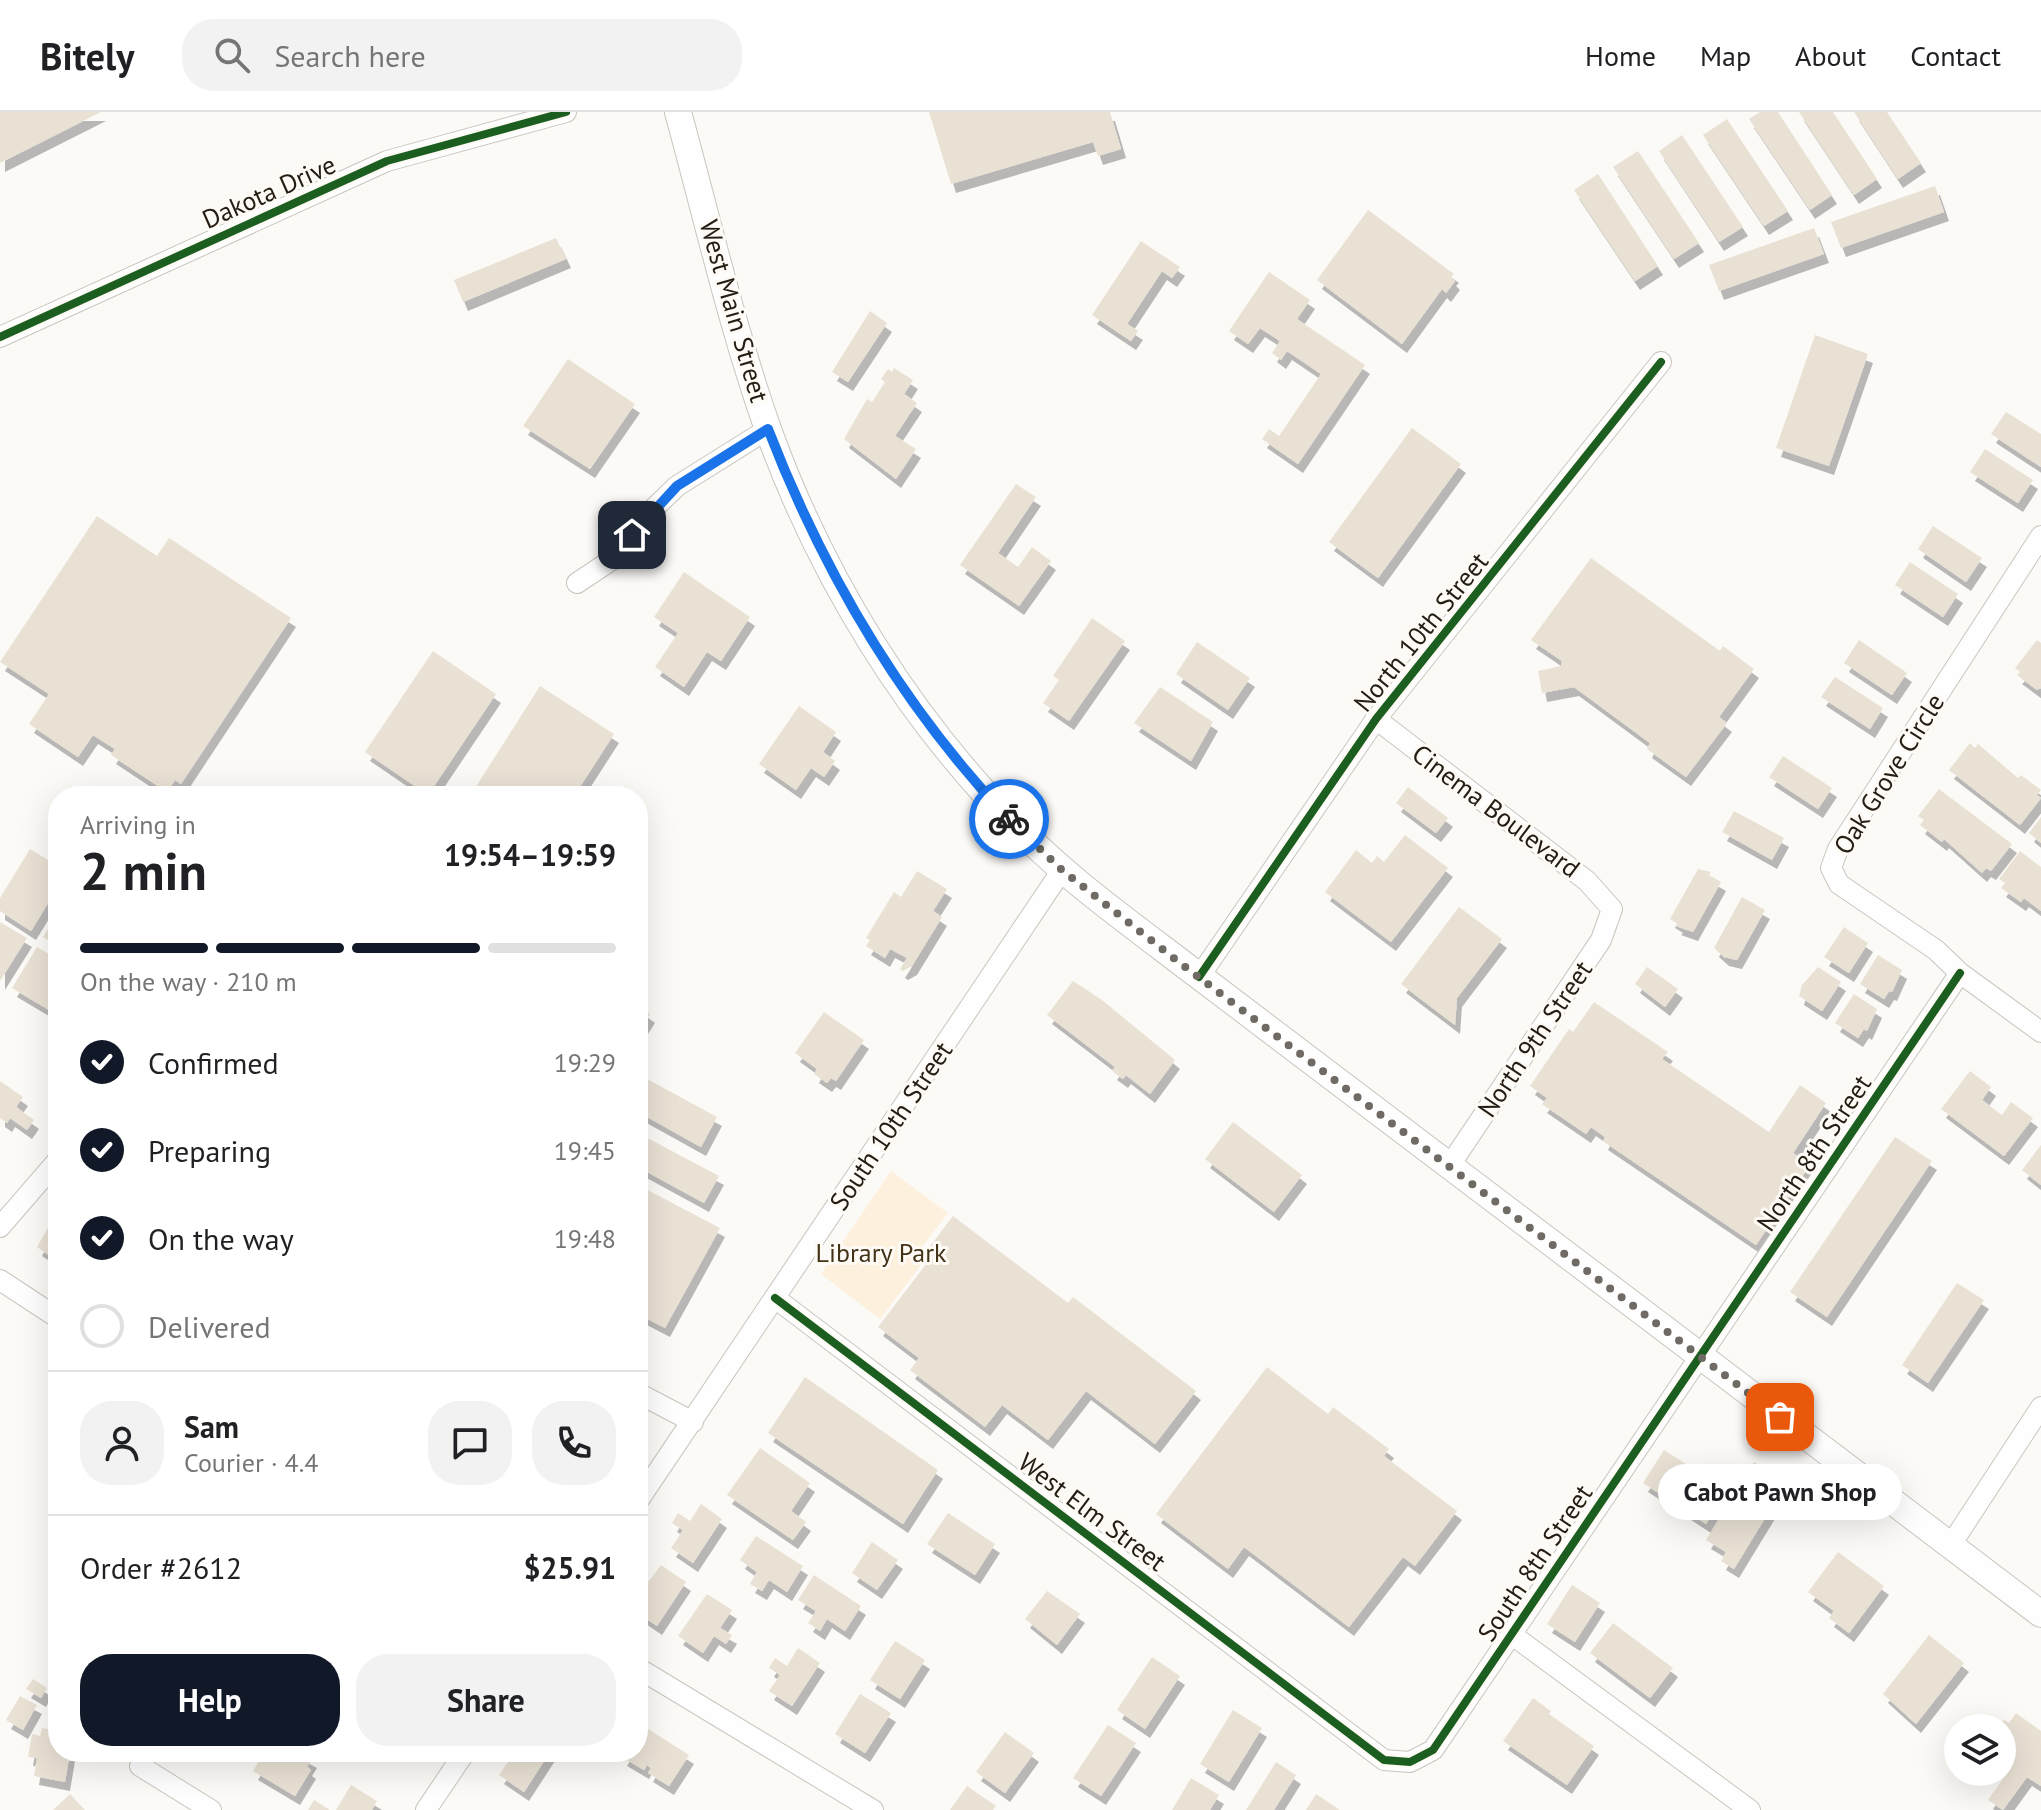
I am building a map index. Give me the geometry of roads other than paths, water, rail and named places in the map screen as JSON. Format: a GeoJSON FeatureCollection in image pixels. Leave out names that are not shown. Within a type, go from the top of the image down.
{"type":"FeatureCollection","features":[{"type":"Feature","properties":{"kind":"main road","name":"West Main Street"},"geometry":{"type":"LineString","coordinates":[[678,112],[768,429],[833,575],[897,680],[977,785],[1062,870],[1199,977],[2041,1614]]}},
{"type":"Feature","properties":{"kind":"street","name":"Dakota Drive"},"geometry":{"type":"LineString","coordinates":[[0,337],[387,161],[566,112]]}},
{"type":"Feature","properties":{"kind":"street","name":"North 10th Street"},"geometry":{"type":"LineString","coordinates":[[1199,977],[1376,719],[1661,362]]}},
{"type":"Feature","properties":{"kind":"street"},"geometry":{"type":"LineString","coordinates":[[577,583],[613,559],[650,512],[677,486],[768,429]]}},
{"type":"Feature","properties":{"kind":"street","name":"Oak Grove Circle"},"geometry":{"type":"LineString","coordinates":[[2041,536],[1838,849],[1831,868],[1839,884],[1936,950],[1960,973],[2041,1032]]}},
{"type":"Feature","properties":{"kind":"street","name":"Cinema Boulevard"},"geometry":{"type":"LineString","coordinates":[[1376,719],[1587,881],[1612,909]]}},
{"type":"Feature","properties":{"kind":"street","name":"South 10th Street"},"geometry":{"type":"LineString","coordinates":[[648,1487],[1062,870]]}},
{"type":"Feature","properties":{"kind":"street","name":"North 9th Street"},"geometry":{"type":"LineString","coordinates":[[1450,1165],[1601,940],[1612,909]]}},
{"type":"Feature","properties":{"kind":"street","name":"North 8th Street"},"geometry":{"type":"LineString","coordinates":[[1699,1355],[1960,973]]}},
{"type":"Feature","properties":{"kind":"street"},"geometry":{"type":"LineString","coordinates":[[0,1227],[48,1172]]}},
{"type":"Feature","properties":{"kind":"street"},"geometry":{"type":"LineString","coordinates":[[0,1280],[48,1311]]}},
{"type":"Feature","properties":{"kind":"street","name":"West Elm Street"},"geometry":{"type":"LineString","coordinates":[[775,1298],[1384,1760]]}},
{"type":"Feature","properties":{"kind":"street","name":"South 8th Street"},"geometry":{"type":"LineString","coordinates":[[1384,1760],[1410,1762],[1433,1750],[1699,1355]]}},
{"type":"Feature","properties":{"kind":"street"},"geometry":{"type":"LineString","coordinates":[[648,1398],[693,1422]]}},
{"type":"Feature","properties":{"kind":"street"},"geometry":{"type":"LineString","coordinates":[[1950,1546],[2041,1407]]}},
{"type":"Feature","properties":{"kind":"street"},"geometry":{"type":"LineString","coordinates":[[1511,1634],[1750,1810]]}},
{"type":"Feature","properties":{"kind":"street"},"geometry":{"type":"LineString","coordinates":[[648,1674],[873,1810]]}},
{"type":"Feature","properties":{"kind":"street"},"geometry":{"type":"LineString","coordinates":[[426,1810],[458,1762]]}},
{"type":"Feature","properties":{"kind":"street"},"geometry":{"type":"LineString","coordinates":[[140,1766],[211,1810]]}},
{"type":"Feature","properties":{"kind":"place","name":"Cabot Pawn Shop"},"geometry":{"type":"Point","coordinates":[1780,1417]}},
{"type":"Feature","properties":{"kind":"park label","name":"Library Park"},"geometry":{"type":"Point","coordinates":[881,1253]}}]}
